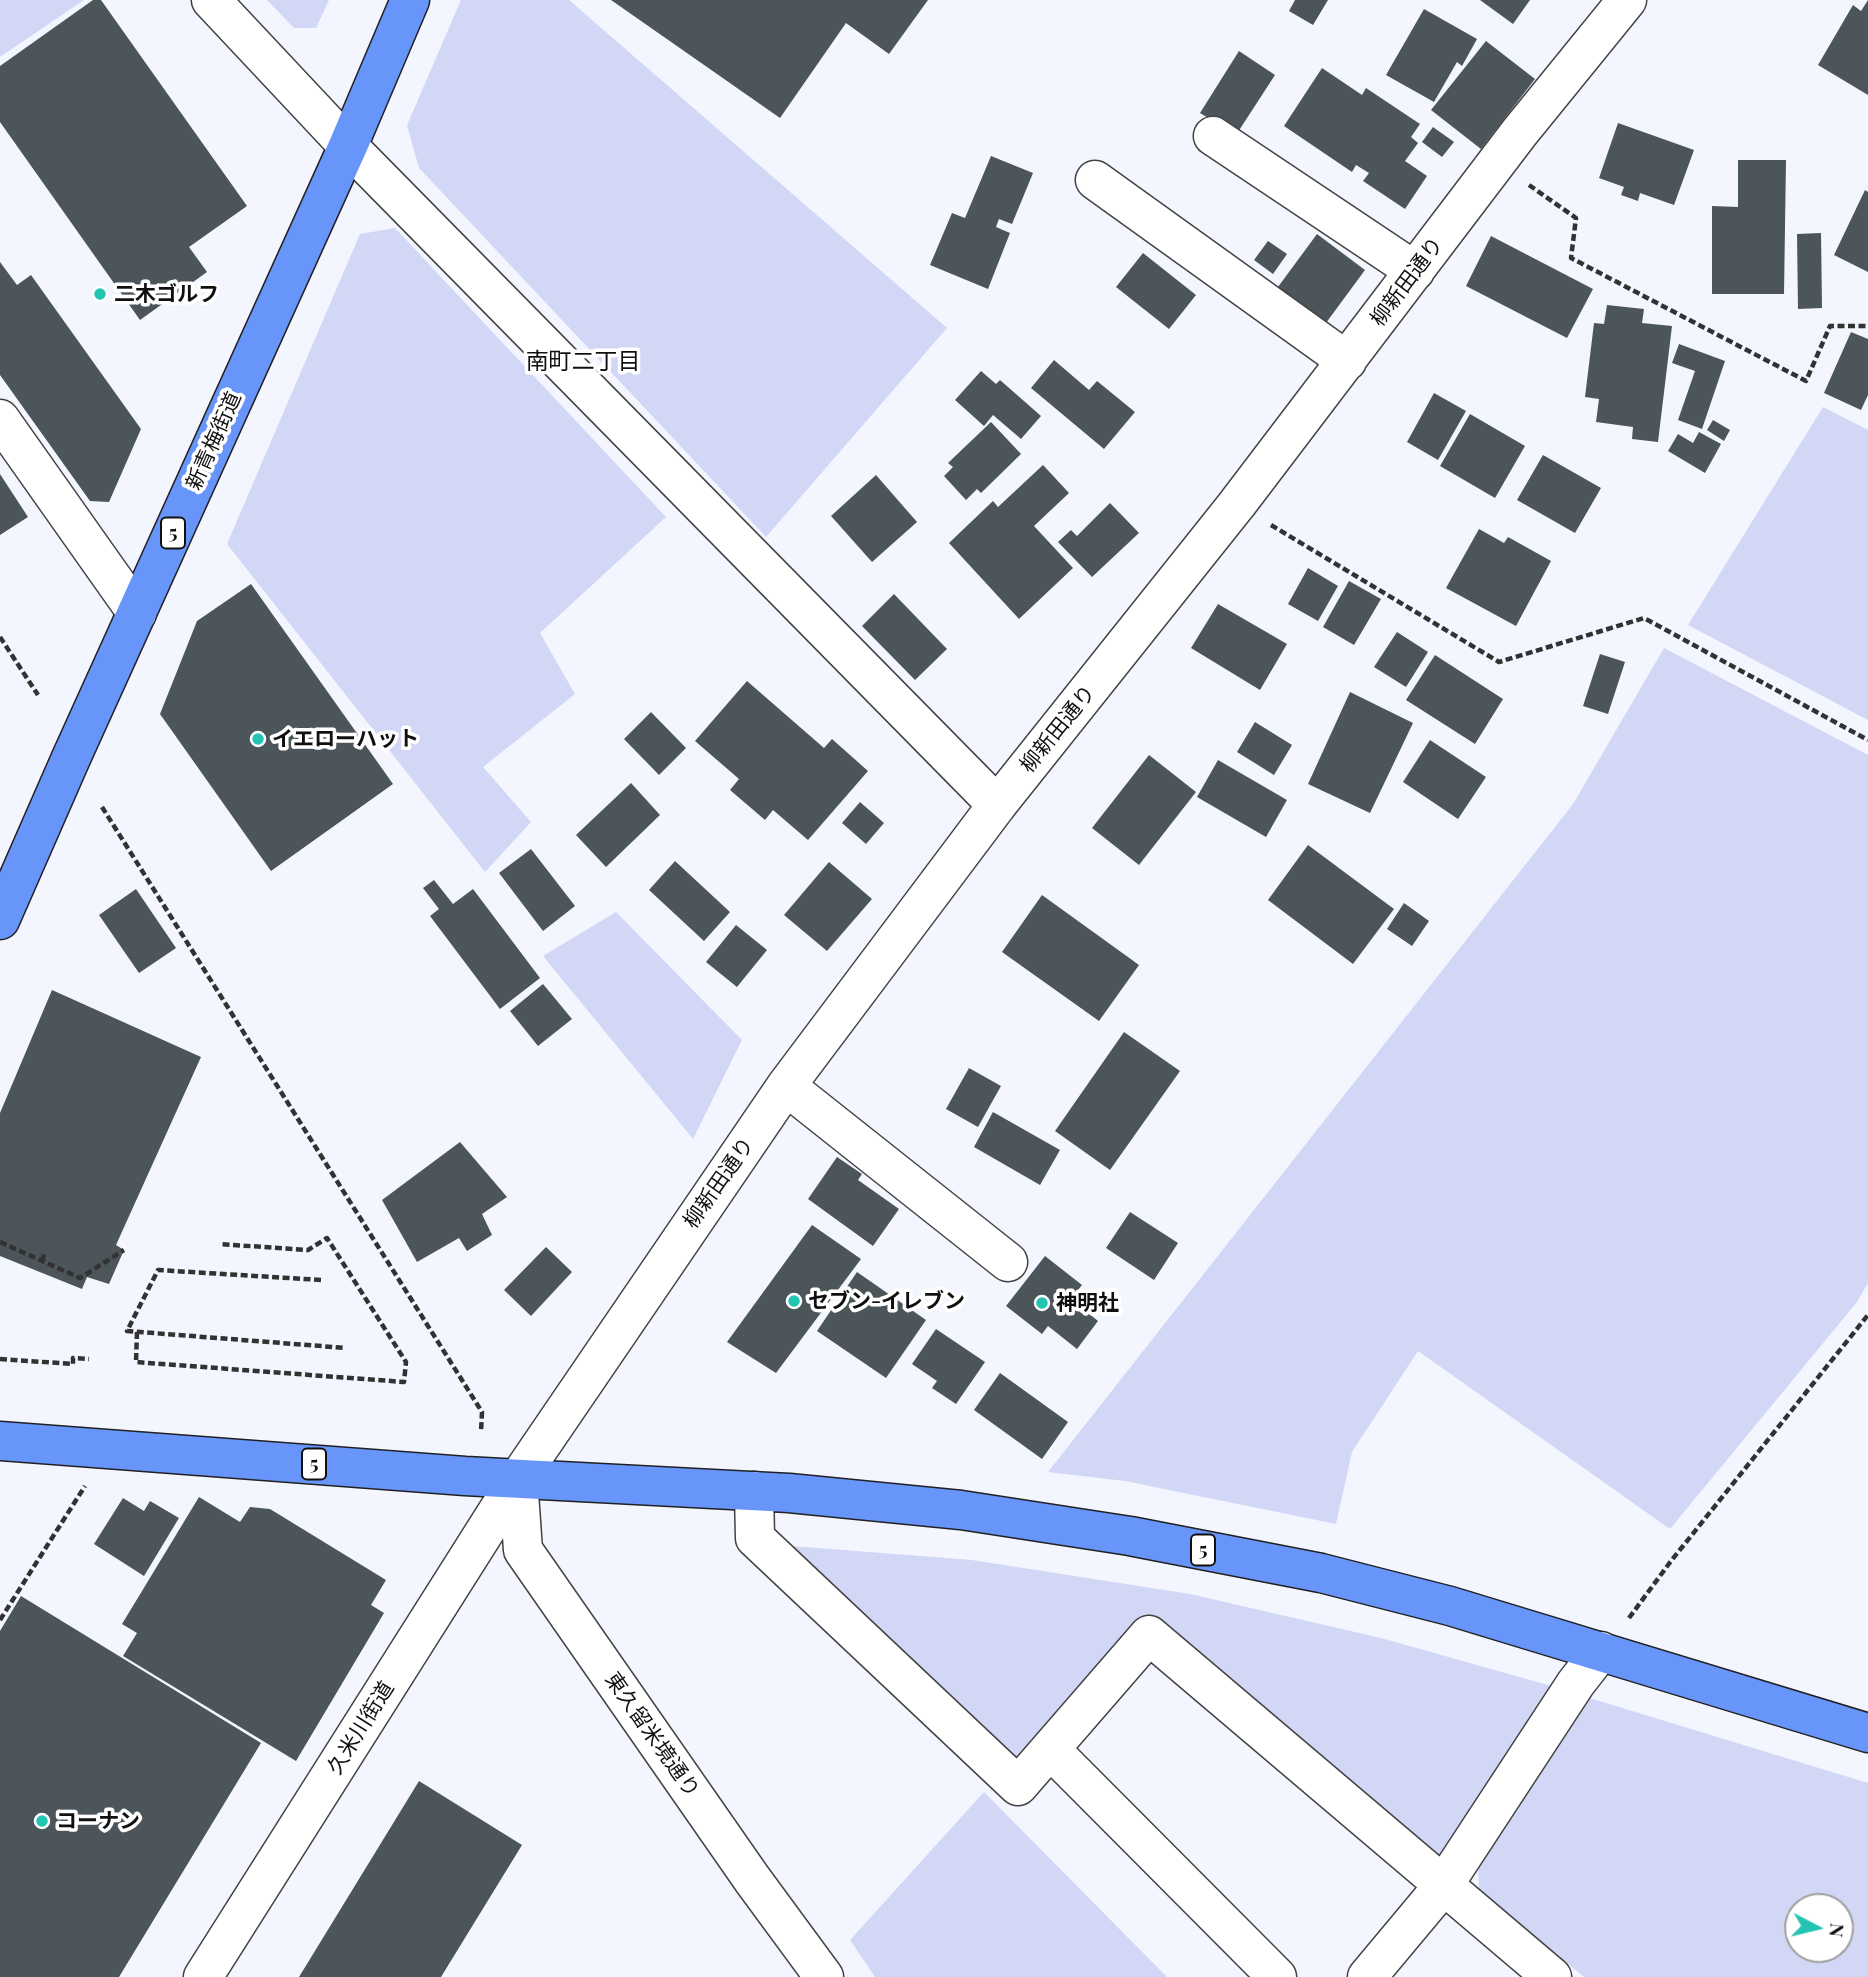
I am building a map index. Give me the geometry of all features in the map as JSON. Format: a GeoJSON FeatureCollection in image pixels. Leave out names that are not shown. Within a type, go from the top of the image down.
{"type":"FeatureCollection","features":[{"type":"Feature","properties":{"kind":"main road","name":"新青梅街道"},"geometry":{"type":"LineString","coordinates":[[0,920],[348,146],[410,0]]}},
{"type":"Feature","properties":{"kind":"main road","name":"5"},"geometry":{"type":"LineString","coordinates":[[0,1441],[518,1479],[754,1491],[961,1510],[1130,1536],[1321,1573],[1450,1606],[1868,1733]]}},
{"type":"Feature","properties":{"kind":"street"},"geometry":{"type":"LineString","coordinates":[[211,0],[348,146],[997,805]]}},
{"type":"Feature","properties":{"kind":"street","name":"柳新田通り"},"geometry":{"type":"LineString","coordinates":[[518,1479],[786,1086],[997,805],[1237,504],[1497,163],[1627,0]]}},
{"type":"Feature","properties":{"kind":"street"},"geometry":{"type":"LineString","coordinates":[[1213,136],[1415,271]]}},
{"type":"Feature","properties":{"kind":"street"},"geometry":{"type":"LineString","coordinates":[[1095,180],[1347,361]]}},
{"type":"Feature","properties":{"kind":"street"},"geometry":{"type":"LineString","coordinates":[[0,419],[137,613]]}},
{"type":"Feature","properties":{"kind":"street"},"geometry":{"type":"LineString","coordinates":[[786,1086],[1008,1262]]}},
{"type":"Feature","properties":{"kind":"street","name":"久米川街道"},"geometry":{"type":"LineString","coordinates":[[203,1977],[518,1479]]}},
{"type":"Feature","properties":{"kind":"street","name":"東久留米境通り"},"geometry":{"type":"LineString","coordinates":[[518,1479],[523,1550],[752,1879],[824,1977]]}},
{"type":"Feature","properties":{"kind":"street"},"geometry":{"type":"LineString","coordinates":[[754,1491],[755,1538],[1018,1787],[1149,1635],[1552,1977]]}},
{"type":"Feature","properties":{"kind":"street"},"geometry":{"type":"LineString","coordinates":[[1367,1977],[1443,1886],[1576,1683],[1601,1651]]}},
{"type":"Feature","properties":{"kind":"street"},"geometry":{"type":"LineString","coordinates":[[1050,1749],[1277,1977]]}},
{"type":"Feature","properties":{"kind":"path"},"geometry":{"type":"LineString","coordinates":[[1497,163],[1576,218],[1571,258],[1806,381],[1830,326],[1868,326]]}},
{"type":"Feature","properties":{"kind":"path"},"geometry":{"type":"LineString","coordinates":[[1237,504],[1499,662],[1644,618],[1868,740]]}},
{"type":"Feature","properties":{"kind":"path"},"geometry":{"type":"LineString","coordinates":[[0,637],[38,695]]}},
{"type":"Feature","properties":{"kind":"path"},"geometry":{"type":"LineString","coordinates":[[102,807],[482,1412],[481,1432]]}},
{"type":"Feature","properties":{"kind":"path"},"geometry":{"type":"LineString","coordinates":[[137,1332],[136,1362],[404,1382],[406,1362],[327,1238],[308,1250],[219,1244]]}},
{"type":"Feature","properties":{"kind":"path"},"geometry":{"type":"LineString","coordinates":[[0,1242],[80,1278],[124,1250]]}},
{"type":"Feature","properties":{"kind":"path"},"geometry":{"type":"LineString","coordinates":[[42,1261],[45,1252]]}},
{"type":"Feature","properties":{"kind":"path"},"geometry":{"type":"LineString","coordinates":[[321,1280],[158,1270],[127,1331],[346,1348]]}},
{"type":"Feature","properties":{"kind":"path"},"geometry":{"type":"LineString","coordinates":[[1601,1651],[1868,1315]]}},
{"type":"Feature","properties":{"kind":"path"},"geometry":{"type":"LineString","coordinates":[[0,1359],[73,1364],[73,1358],[89,1359]]}},
{"type":"Feature","properties":{"kind":"path"},"geometry":{"type":"LineString","coordinates":[[0,1620],[88,1482]]}},
{"type":"Feature","properties":{"kind":"shaded area"},"geometry":{"type":"Polygon","coordinates":[[[0,0],[84,0],[0,57],[0,0]]]}},
{"type":"Feature","properties":{"kind":"shaded area"},"geometry":{"type":"Polygon","coordinates":[[[267,0],[329,0],[316,28],[294,28],[267,0]]]}},
{"type":"Feature","properties":{"kind":"shaded area"},"geometry":{"type":"Polygon","coordinates":[[[461,0],[569,0],[947,328],[766,537],[419,168],[407,125],[461,0]]]}},
{"type":"Feature","properties":{"kind":"shaded area"},"geometry":{"type":"Polygon","coordinates":[[[395,228],[666,517],[540,633],[575,694],[483,767],[531,822],[485,872],[227,544],[360,234],[395,228]]]}},
{"type":"Feature","properties":{"kind":"shaded area"},"geometry":{"type":"Polygon","coordinates":[[[1823,407],[1868,430],[1868,720],[1688,625],[1823,407]]]}},
{"type":"Feature","properties":{"kind":"shaded area"},"geometry":{"type":"Polygon","coordinates":[[[1664,648],[1868,755],[1868,1283],[1857,1302],[1670,1529],[1418,1351],[1352,1452],[1336,1524],[1125,1481],[1048,1472],[1573,804],[1664,648]]]}},
{"type":"Feature","properties":{"kind":"shaded area"},"geometry":{"type":"Polygon","coordinates":[[[616,912],[742,1040],[693,1139],[543,956],[616,912]]]}},
{"type":"Feature","properties":{"kind":"shaded area"},"geometry":{"type":"Polygon","coordinates":[[[779,1545],[972,1560],[1190,1594],[1381,1638],[1555,1687],[1443,1863],[1149,1623],[1028,1758],[1008,1756],[779,1545]]]}},
{"type":"Feature","properties":{"kind":"shaded area"},"geometry":{"type":"Polygon","coordinates":[[[1583,1696],[1868,1783],[1868,1977],[1584,1977],[1479,1891],[1478,1862],[1583,1696]]]}},
{"type":"Feature","properties":{"kind":"shaded area"},"geometry":{"type":"Polygon","coordinates":[[[984,1792],[1167,1977],[875,1977],[850,1940],[984,1792]]]}},
{"type":"Feature","properties":{"kind":"building"},"geometry":{"type":"Polygon","coordinates":[[[93,0],[101,0],[247,206],[189,247],[207,272],[140,320],[0,122],[0,66],[93,0]]]}},
{"type":"Feature","properties":{"kind":"building"},"geometry":{"type":"Polygon","coordinates":[[[611,0],[928,0],[889,54],[846,23],[780,118],[611,0]]]}},
{"type":"Feature","properties":{"kind":"building"},"geometry":{"type":"Polygon","coordinates":[[[1295,0],[1328,0],[1313,25],[1289,11],[1295,0]]]}},
{"type":"Feature","properties":{"kind":"building"},"geometry":{"type":"Polygon","coordinates":[[[1480,0],[1530,0],[1513,24],[1480,0]]]}},
{"type":"Feature","properties":{"kind":"building"},"geometry":{"type":"Polygon","coordinates":[[[1868,0],[1868,95],[1818,65],[1853,5],[1861,11],[1868,0]]]}},
{"type":"Feature","properties":{"kind":"building"},"geometry":{"type":"Polygon","coordinates":[[[1424,9],[1477,39],[1462,66],[1457,62],[1434,102],[1386,75],[1424,9]]]}},
{"type":"Feature","properties":{"kind":"building"},"geometry":{"type":"Polygon","coordinates":[[[1486,41],[1535,79],[1481,149],[1431,110],[1486,41]]]}},
{"type":"Feature","properties":{"kind":"building"},"geometry":{"type":"Polygon","coordinates":[[[1239,51],[1275,75],[1236,135],[1200,113],[1239,51]]]}},
{"type":"Feature","properties":{"kind":"building"},"geometry":{"type":"Polygon","coordinates":[[[1322,68],[1362,95],[1366,88],[1420,124],[1411,137],[1418,143],[1405,161],[1427,176],[1405,209],[1363,181],[1369,173],[1356,165],[1352,172],[1284,126],[1322,68]]]}},
{"type":"Feature","properties":{"kind":"building"},"geometry":{"type":"Polygon","coordinates":[[[1618,123],[1694,150],[1674,205],[1640,193],[1638,201],[1621,195],[1624,187],[1599,178],[1618,123]]]}},
{"type":"Feature","properties":{"kind":"building"},"geometry":{"type":"Polygon","coordinates":[[[1433,127],[1454,142],[1442,157],[1422,142],[1433,127]]]}},
{"type":"Feature","properties":{"kind":"building"},"geometry":{"type":"Polygon","coordinates":[[[991,156],[1033,173],[1012,224],[999,219],[996,227],[1010,233],[988,289],[930,265],[952,213],[965,218],[991,156]]]}},
{"type":"Feature","properties":{"kind":"building"},"geometry":{"type":"Polygon","coordinates":[[[1738,160],[1786,160],[1784,294],[1712,294],[1712,206],[1738,207],[1738,160]]]}},
{"type":"Feature","properties":{"kind":"building"},"geometry":{"type":"Polygon","coordinates":[[[1865,190],[1868,192],[1868,272],[1834,255],[1865,190]]]}},
{"type":"Feature","properties":{"kind":"building"},"geometry":{"type":"Polygon","coordinates":[[[1821,233],[1822,308],[1798,309],[1797,234],[1821,233]]]}},
{"type":"Feature","properties":{"kind":"building"},"geometry":{"type":"Polygon","coordinates":[[[1317,234],[1365,270],[1323,327],[1275,291],[1317,234]]]}},
{"type":"Feature","properties":{"kind":"building"},"geometry":{"type":"Polygon","coordinates":[[[1491,236],[1593,289],[1567,338],[1466,286],[1491,236]]]}},
{"type":"Feature","properties":{"kind":"building"},"geometry":{"type":"Polygon","coordinates":[[[1268,241],[1287,254],[1273,274],[1254,260],[1268,241]]]}},
{"type":"Feature","properties":{"kind":"building"},"geometry":{"type":"Polygon","coordinates":[[[1143,253],[1196,295],[1169,329],[1116,287],[1143,253]]]}},
{"type":"Feature","properties":{"kind":"building"},"geometry":{"type":"Polygon","coordinates":[[[0,262],[17,285],[31,275],[141,429],[109,502],[90,501],[0,375],[0,262]]]}},
{"type":"Feature","properties":{"kind":"building"},"geometry":{"type":"Polygon","coordinates":[[[1607,305],[1644,309],[1642,323],[1672,326],[1658,442],[1632,439],[1633,427],[1596,422],[1599,399],[1585,397],[1594,323],[1604,324],[1607,305]]]}},
{"type":"Feature","properties":{"kind":"building"},"geometry":{"type":"Polygon","coordinates":[[[1851,332],[1868,339],[1868,395],[1861,410],[1824,393],[1851,332]]]}},
{"type":"Feature","properties":{"kind":"building"},"geometry":{"type":"Polygon","coordinates":[[[1679,344],[1725,361],[1702,429],[1678,420],[1695,371],[1672,363],[1679,344]]]}},
{"type":"Feature","properties":{"kind":"building"},"geometry":{"type":"Polygon","coordinates":[[[1054,360],[1089,390],[1097,381],[1135,412],[1104,449],[1031,388],[1054,360]]]}},
{"type":"Feature","properties":{"kind":"building"},"geometry":{"type":"Polygon","coordinates":[[[981,371],[996,384],[1000,380],[1041,416],[1021,439],[993,415],[984,426],[955,400],[981,371]]]}},
{"type":"Feature","properties":{"kind":"building"},"geometry":{"type":"Polygon","coordinates":[[[1434,393],[1466,411],[1438,460],[1407,442],[1434,393]]]}},
{"type":"Feature","properties":{"kind":"building"},"geometry":{"type":"Polygon","coordinates":[[[1470,414],[1525,446],[1495,498],[1440,466],[1470,414]]]}},
{"type":"Feature","properties":{"kind":"building"},"geometry":{"type":"Polygon","coordinates":[[[1713,420],[1730,430],[1724,441],[1707,430],[1713,420]]]}},
{"type":"Feature","properties":{"kind":"building"},"geometry":{"type":"Polygon","coordinates":[[[991,422],[1021,454],[981,493],[977,489],[966,500],[944,476],[953,467],[948,463],[991,422]]]}},
{"type":"Feature","properties":{"kind":"building"},"geometry":{"type":"Polygon","coordinates":[[[1699,432],[1721,444],[1705,473],[1668,451],[1678,434],[1693,443],[1699,432]]]}},
{"type":"Feature","properties":{"kind":"building"},"geometry":{"type":"Polygon","coordinates":[[[1543,455],[1601,488],[1575,533],[1517,500],[1543,455]]]}},
{"type":"Feature","properties":{"kind":"building"},"geometry":{"type":"Polygon","coordinates":[[[1043,465],[1069,493],[1034,526],[1073,568],[1019,619],[949,543],[993,501],[998,507],[1043,465]]]}},
{"type":"Feature","properties":{"kind":"building"},"geometry":{"type":"Polygon","coordinates":[[[0,474],[28,517],[0,535],[0,474]]]}},
{"type":"Feature","properties":{"kind":"building"},"geometry":{"type":"Polygon","coordinates":[[[876,475],[917,522],[872,562],[831,516],[876,475]]]}},
{"type":"Feature","properties":{"kind":"building"},"geometry":{"type":"Polygon","coordinates":[[[1110,503],[1139,533],[1092,577],[1058,542],[1071,530],[1077,536],[1110,503]]]}},
{"type":"Feature","properties":{"kind":"building"},"geometry":{"type":"Polygon","coordinates":[[[1479,529],[1504,543],[1508,537],[1551,561],[1516,626],[1446,588],[1479,529]]]}},
{"type":"Feature","properties":{"kind":"building"},"geometry":{"type":"Polygon","coordinates":[[[1308,568],[1338,586],[1318,621],[1288,604],[1308,568]]]}},
{"type":"Feature","properties":{"kind":"building"},"geometry":{"type":"Polygon","coordinates":[[[1349,581],[1381,599],[1354,645],[1323,627],[1349,581]]]}},
{"type":"Feature","properties":{"kind":"building"},"geometry":{"type":"Polygon","coordinates":[[[251,584],[393,784],[271,871],[160,714],[197,621],[251,584]]]}},
{"type":"Feature","properties":{"kind":"building"},"geometry":{"type":"Polygon","coordinates":[[[894,594],[947,649],[915,680],[862,626],[894,594]]]}},
{"type":"Feature","properties":{"kind":"building"},"geometry":{"type":"Polygon","coordinates":[[[1218,604],[1287,644],[1260,690],[1191,648],[1218,604]]]}},
{"type":"Feature","properties":{"kind":"building"},"geometry":{"type":"Polygon","coordinates":[[[1397,632],[1428,652],[1406,687],[1374,667],[1397,632]]]}},
{"type":"Feature","properties":{"kind":"building"},"geometry":{"type":"Polygon","coordinates":[[[1600,654],[1625,662],[1608,714],[1583,706],[1600,654]]]}},
{"type":"Feature","properties":{"kind":"building"},"geometry":{"type":"Polygon","coordinates":[[[1435,655],[1503,699],[1475,744],[1406,700],[1435,655]]]}},
{"type":"Feature","properties":{"kind":"building"},"geometry":{"type":"Polygon","coordinates":[[[747,681],[824,748],[832,739],[868,771],[808,840],[773,810],[765,820],[730,790],[739,779],[695,741],[747,681]]]}},
{"type":"Feature","properties":{"kind":"building"},"geometry":{"type":"Polygon","coordinates":[[[1350,692],[1413,723],[1370,813],[1308,784],[1350,692]]]}},
{"type":"Feature","properties":{"kind":"building"},"geometry":{"type":"Polygon","coordinates":[[[651,712],[686,748],[659,775],[624,739],[651,712]]]}},
{"type":"Feature","properties":{"kind":"building"},"geometry":{"type":"Polygon","coordinates":[[[1255,722],[1292,745],[1274,775],[1237,752],[1255,722]]]}},
{"type":"Feature","properties":{"kind":"building"},"geometry":{"type":"Polygon","coordinates":[[[1430,740],[1486,777],[1458,819],[1403,782],[1430,740]]]}},
{"type":"Feature","properties":{"kind":"building"},"geometry":{"type":"Polygon","coordinates":[[[1149,755],[1196,792],[1139,865],[1092,828],[1149,755]]]}},
{"type":"Feature","properties":{"kind":"building"},"geometry":{"type":"Polygon","coordinates":[[[1218,760],[1287,800],[1266,837],[1197,797],[1218,760]]]}},
{"type":"Feature","properties":{"kind":"building"},"geometry":{"type":"Polygon","coordinates":[[[631,783],[660,815],[606,867],[576,835],[631,783]]]}},
{"type":"Feature","properties":{"kind":"building"},"geometry":{"type":"Polygon","coordinates":[[[860,802],[884,823],[866,844],[842,823],[860,802]]]}},
{"type":"Feature","properties":{"kind":"building"},"geometry":{"type":"Polygon","coordinates":[[[1308,845],[1394,909],[1353,964],[1268,900],[1308,845]]]}},
{"type":"Feature","properties":{"kind":"building"},"geometry":{"type":"Polygon","coordinates":[[[531,849],[575,906],[543,931],[499,873],[531,849]]]}},
{"type":"Feature","properties":{"kind":"building"},"geometry":{"type":"Polygon","coordinates":[[[675,861],[730,912],[704,941],[649,890],[675,861]]]}},
{"type":"Feature","properties":{"kind":"building"},"geometry":{"type":"Polygon","coordinates":[[[829,862],[872,899],[827,951],[784,915],[829,862]]]}},
{"type":"Feature","properties":{"kind":"building"},"geometry":{"type":"Polygon","coordinates":[[[434,880],[453,904],[473,889],[540,978],[500,1009],[430,916],[439,909],[423,888],[434,880]]]}},
{"type":"Feature","properties":{"kind":"building"},"geometry":{"type":"Polygon","coordinates":[[[136,889],[176,948],[139,973],[99,915],[136,889]]]}},
{"type":"Feature","properties":{"kind":"building"},"geometry":{"type":"Polygon","coordinates":[[[1042,895],[1139,965],[1099,1021],[1002,952],[1042,895]]]}},
{"type":"Feature","properties":{"kind":"building"},"geometry":{"type":"Polygon","coordinates":[[[1404,903],[1429,921],[1412,946],[1387,929],[1404,903]]]}},
{"type":"Feature","properties":{"kind":"building"},"geometry":{"type":"Polygon","coordinates":[[[736,925],[767,950],[737,987],[706,962],[736,925]]]}},
{"type":"Feature","properties":{"kind":"building"},"geometry":{"type":"Polygon","coordinates":[[[543,984],[572,1019],[538,1046],[510,1011],[543,984]]]}},
{"type":"Feature","properties":{"kind":"building"},"geometry":{"type":"Polygon","coordinates":[[[52,990],[201,1057],[116,1245],[124,1250],[109,1284],[87,1277],[82,1289],[0,1256],[0,1113],[52,990]]]}},
{"type":"Feature","properties":{"kind":"building"},"geometry":{"type":"Polygon","coordinates":[[[1124,1032],[1180,1071],[1110,1170],[1055,1131],[1124,1032]]]}},
{"type":"Feature","properties":{"kind":"building"},"geometry":{"type":"Polygon","coordinates":[[[969,1068],[1001,1086],[978,1127],[946,1109],[969,1068]]]}},
{"type":"Feature","properties":{"kind":"building"},"geometry":{"type":"Polygon","coordinates":[[[993,1112],[1060,1150],[1040,1185],[974,1147],[993,1112]]]}},
{"type":"Feature","properties":{"kind":"building"},"geometry":{"type":"Polygon","coordinates":[[[460,1142],[507,1197],[482,1214],[492,1235],[467,1251],[459,1238],[417,1262],[382,1200],[460,1142]]]}},
{"type":"Feature","properties":{"kind":"building"},"geometry":{"type":"Polygon","coordinates":[[[837,1157],[862,1174],[858,1180],[899,1209],[873,1246],[808,1199],[837,1157]]]}},
{"type":"Feature","properties":{"kind":"building"},"geometry":{"type":"Polygon","coordinates":[[[1130,1212],[1178,1243],[1154,1280],[1106,1248],[1130,1212]]]}},
{"type":"Feature","properties":{"kind":"building","name":"セブン-イレブン"},"geometry":{"type":"Polygon","coordinates":[[[812,1225],[861,1259],[776,1373],[727,1342],[812,1225]]]}},
{"type":"Feature","properties":{"kind":"building"},"geometry":{"type":"Polygon","coordinates":[[[546,1247],[572,1272],[531,1316],[504,1290],[546,1247]]]}},
{"type":"Feature","properties":{"kind":"building","name":"神明社"},"geometry":{"type":"Polygon","coordinates":[[[1045,1256],[1082,1285],[1071,1299],[1098,1321],[1077,1349],[1048,1326],[1042,1334],[1006,1306],[1045,1256]]]}},
{"type":"Feature","properties":{"kind":"building"},"geometry":{"type":"Polygon","coordinates":[[[857,1272],[926,1320],[886,1378],[817,1331],[857,1272]]]}},
{"type":"Feature","properties":{"kind":"building"},"geometry":{"type":"Polygon","coordinates":[[[936,1329],[985,1362],[956,1404],[932,1388],[937,1381],[912,1364],[936,1329]]]}},
{"type":"Feature","properties":{"kind":"building"},"geometry":{"type":"Polygon","coordinates":[[[1000,1373],[1068,1422],[1042,1459],[974,1410],[1000,1373]]]}},
{"type":"Feature","properties":{"kind":"building"},"geometry":{"type":"Polygon","coordinates":[[[199,1497],[240,1522],[250,1507],[270,1509],[386,1580],[371,1605],[384,1613],[296,1761],[123,1656],[137,1633],[122,1624],[199,1497]]]}},
{"type":"Feature","properties":{"kind":"building"},"geometry":{"type":"Polygon","coordinates":[[[123,1498],[144,1511],[150,1501],[179,1518],[144,1576],[94,1544],[123,1498]]]}},
{"type":"Feature","properties":{"kind":"building"},"geometry":{"type":"Polygon","coordinates":[[[21,1596],[261,1743],[119,1977],[0,1977],[0,1631],[21,1596]]]}},
{"type":"Feature","properties":{"kind":"building"},"geometry":{"type":"Polygon","coordinates":[[[419,1781],[522,1845],[441,1977],[299,1977],[419,1781]]]}},
{"type":"Feature","properties":{"kind":"place","name":"二木ゴルフ"},"geometry":{"type":"Point","coordinates":[100,294]}},
{"type":"Feature","properties":{"kind":"place","name":"イエローハット"},"geometry":{"type":"Point","coordinates":[258,739]}},
{"type":"Feature","properties":{"kind":"place","name":"セブン-イレブン"},"geometry":{"type":"Point","coordinates":[794,1301]}},
{"type":"Feature","properties":{"kind":"place","name":"神明社"},"geometry":{"type":"Point","coordinates":[1042,1303]}},
{"type":"Feature","properties":{"kind":"place","name":"コーナン"},"geometry":{"type":"Point","coordinates":[42,1821]}},
{"type":"Feature","properties":{"kind":"district","name":"南町二丁目"},"geometry":{"type":"Point","coordinates":[583,362]}}]}
